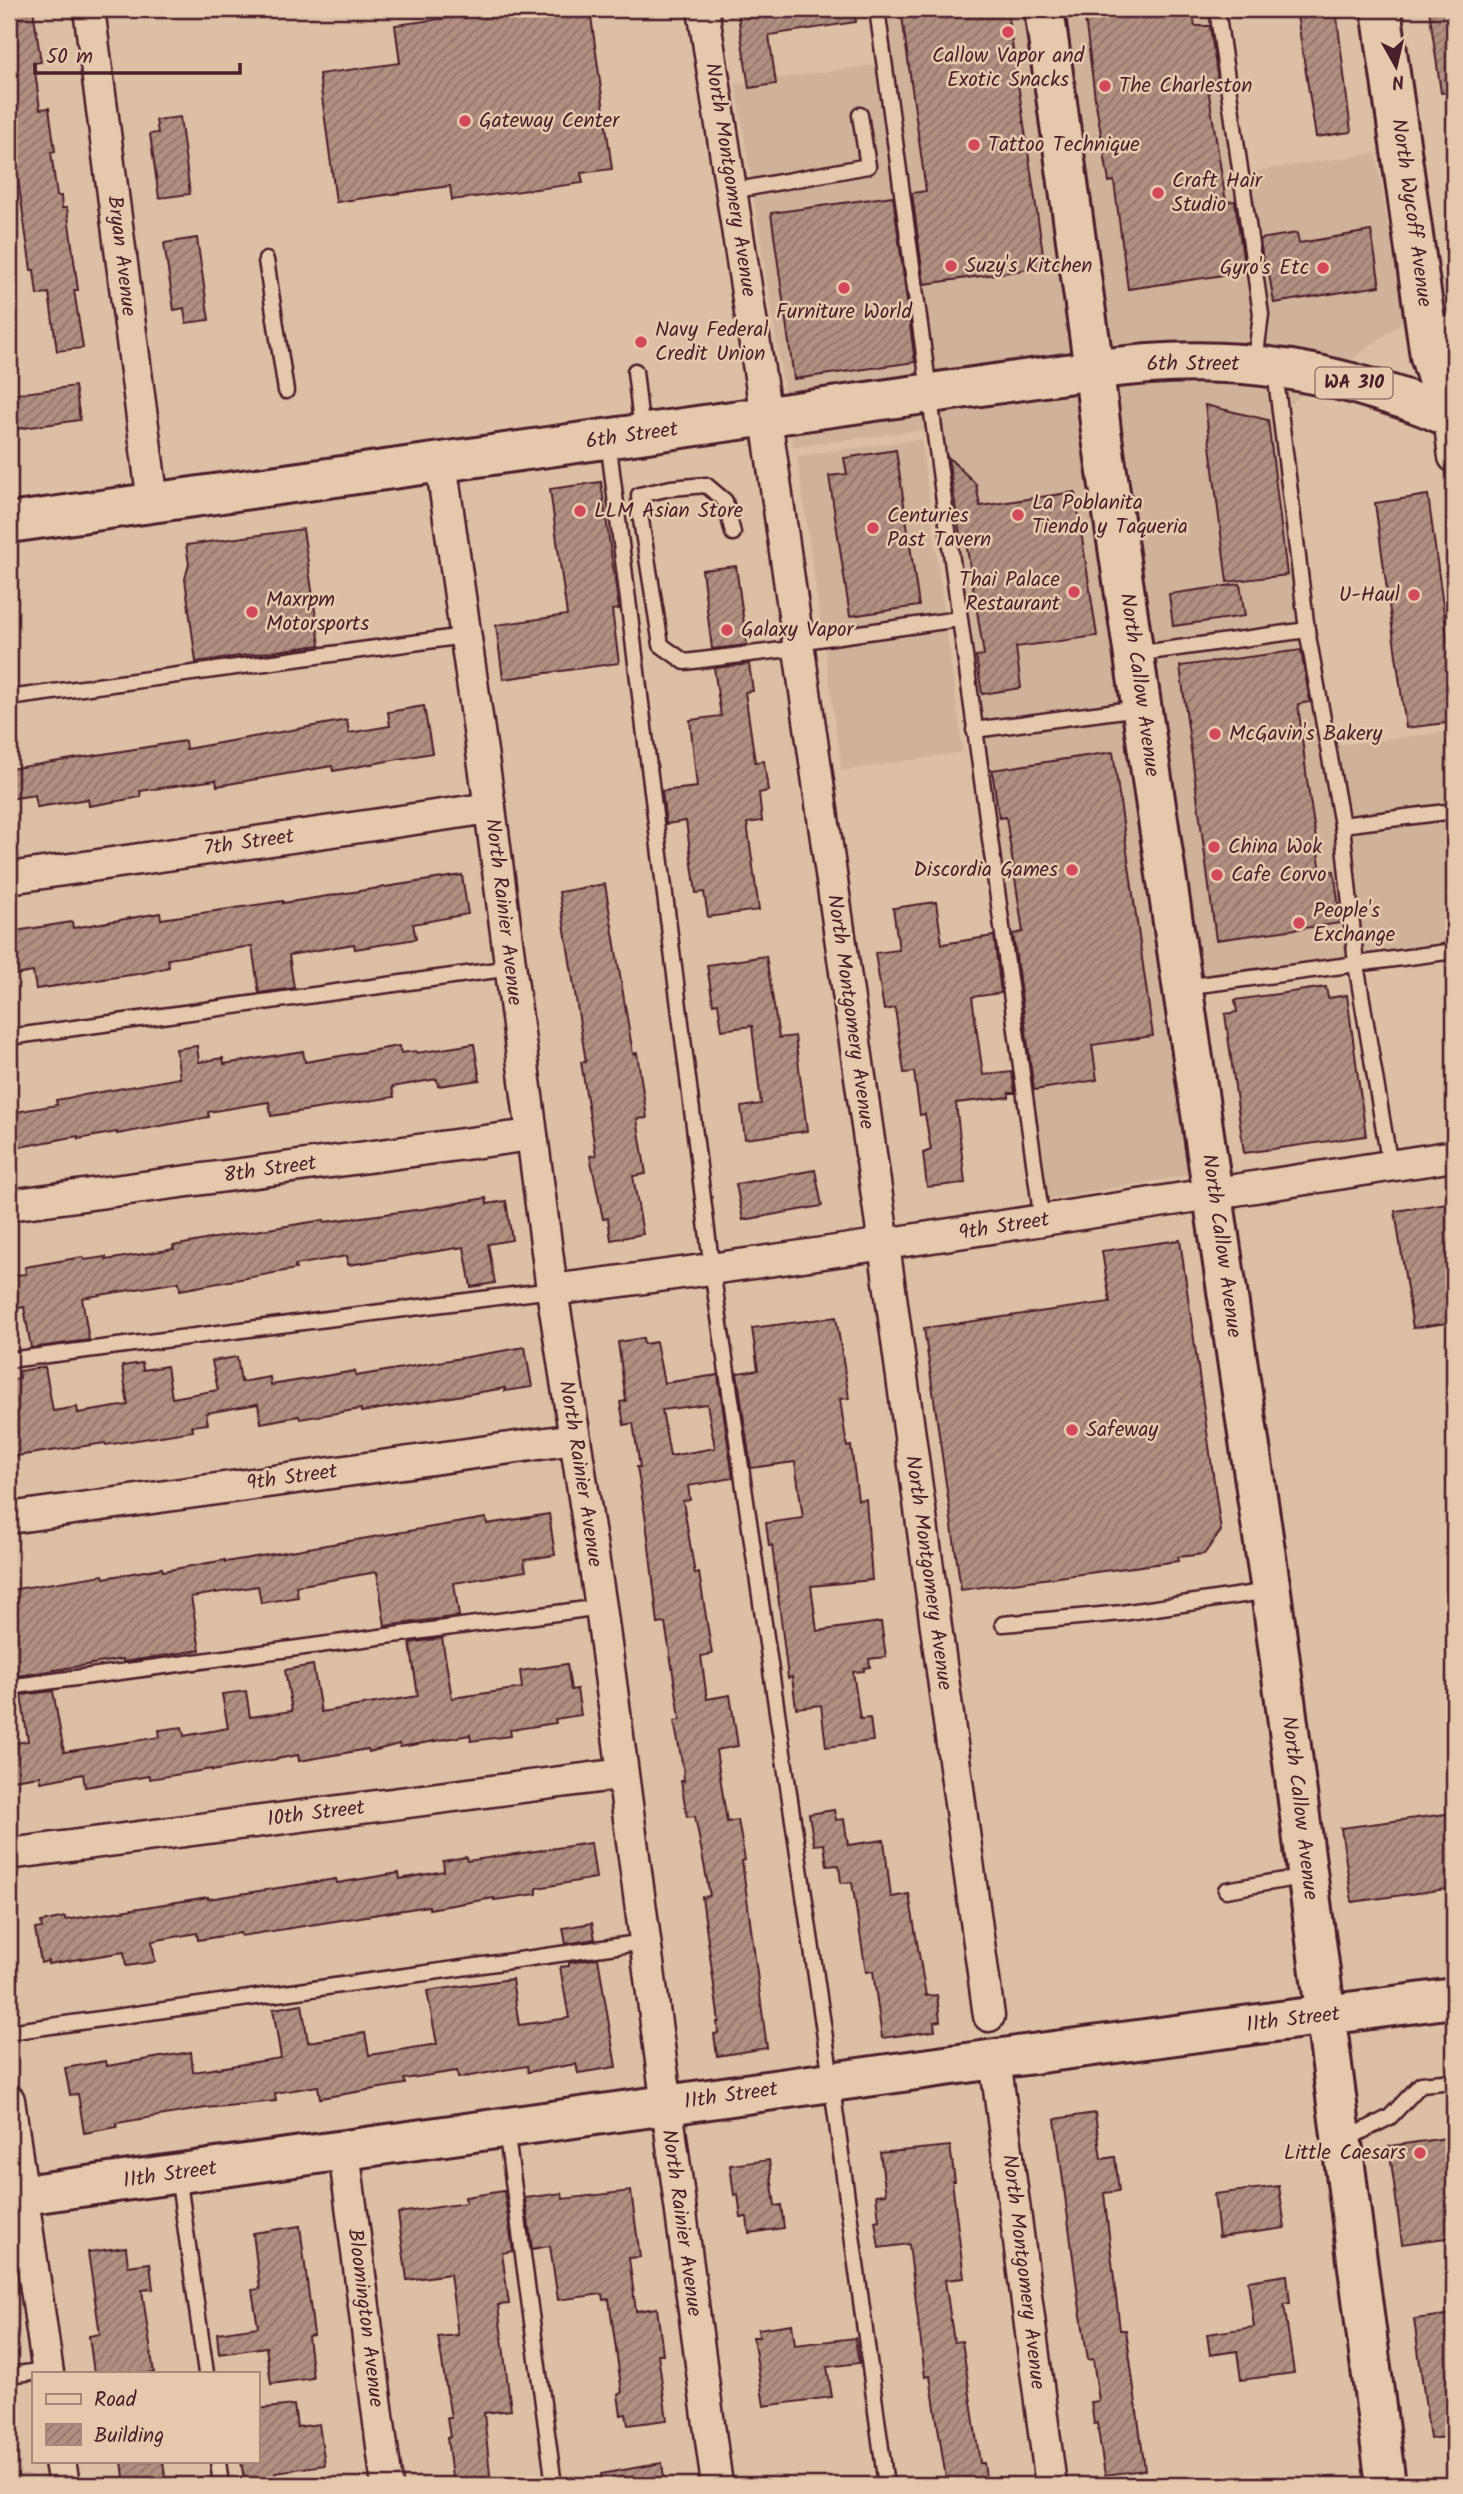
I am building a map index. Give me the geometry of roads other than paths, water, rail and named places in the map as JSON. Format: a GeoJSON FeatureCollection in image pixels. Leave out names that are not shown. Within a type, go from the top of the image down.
{"type":"FeatureCollection","features":[{"type":"Feature","properties":{"kind":"main road","name":"North Callow Avenue"},"geometry":{"type":"LineString","coordinates":[[1044,9],[1142,707],[1271,1591],[1386,2485]]}},
{"type":"Feature","properties":{"kind":"main road","name":"North Wycoff Avenue"},"geometry":{"type":"LineString","coordinates":[[1381,9],[1441,324],[1430,356],[1452,419]]}},
{"type":"Feature","properties":{"kind":"main road","name":"6th Street"},"geometry":{"type":"LineString","coordinates":[[9,523],[1141,363],[1265,365]]}},
{"type":"Feature","properties":{"kind":"main road","name":"WA 310"},"geometry":{"type":"LineString","coordinates":[[1265,365],[1360,385],[1452,419]]}},
{"type":"Feature","properties":{"kind":"main road","name":"11th Street"},"geometry":{"type":"LineString","coordinates":[[16,2196],[995,2059],[1454,1998]]}},
{"type":"Feature","properties":{"kind":"street","name":"Bryan Avenue"},"geometry":{"type":"LineString","coordinates":[[89,9],[153,503]]}},
{"type":"Feature","properties":{"kind":"street","name":"North Montgomery Avenue"},"geometry":{"type":"LineString","coordinates":[[703,9],[732,191],[884,1245],[989,2015]]}},
{"type":"Feature","properties":{"kind":"street","name":"North Wycoff Avenue"},"geometry":{"type":"LineString","coordinates":[[1452,419],[1454,457]]}},
{"type":"Feature","properties":{"kind":"street","name":"North Rainier Avenue"},"geometry":{"type":"LineString","coordinates":[[442,462],[552,1290],[601,1607],[717,2485]]}},
{"type":"Feature","properties":{"kind":"street","name":"7th Street"},"geometry":{"type":"LineString","coordinates":[[9,878],[490,808]]}},
{"type":"Feature","properties":{"kind":"street","name":"8th Street"},"geometry":{"type":"LineString","coordinates":[[9,1205],[531,1135]]}},
{"type":"Feature","properties":{"kind":"street","name":"9th Street"},"geometry":{"type":"LineString","coordinates":[[552,1290],[884,1245],[1454,1156]]}},
{"type":"Feature","properties":{"kind":"street","name":"9th Street"},"geometry":{"type":"LineString","coordinates":[[9,1518],[575,1439]]}},
{"type":"Feature","properties":{"kind":"street","name":"10th Street"},"geometry":{"type":"LineString","coordinates":[[9,1854],[622,1774]]}},
{"type":"Feature","properties":{"kind":"street","name":"North Montgomery Avenue"},"geometry":{"type":"LineString","coordinates":[[995,2059],[1051,2485]]}},
{"type":"Feature","properties":{"kind":"street"},"geometry":{"type":"LineString","coordinates":[[9,2100],[16,2196],[48,2372]]}},
{"type":"Feature","properties":{"kind":"street","name":"Bloomington Avenue"},"geometry":{"type":"LineString","coordinates":[[344,2151],[387,2485]]}},
{"type":"Feature","properties":{"kind":"street"},"geometry":{"type":"LineString","coordinates":[[60,2462],[64,2485]]}},
{"type":"Feature","properties":{"kind":"lane"},"geometry":{"type":"LineString","coordinates":[[877,9],[1042,1221]]}},
{"type":"Feature","properties":{"kind":"lane"},"geometry":{"type":"LineString","coordinates":[[1217,9],[1261,314],[1265,365],[1307,630],[1342,825],[1356,964],[1390,1166]]}},
{"type":"Feature","properties":{"kind":"lane"},"geometry":{"type":"LineString","coordinates":[[732,191],[867,166],[860,115]]}},
{"type":"Feature","properties":{"kind":"lane"},"geometry":{"type":"LineString","coordinates":[[265,260],[286,391]]}},
{"type":"Feature","properties":{"kind":"lane"},"geometry":{"type":"LineString","coordinates":[[635,371],[625,436],[712,1270],[831,2082],[886,2485]]}},
{"type":"Feature","properties":{"kind":"lane"},"geometry":{"type":"LineString","coordinates":[[733,533],[724,501],[706,485],[671,488],[639,495],[661,645],[685,662],[959,619]]}},
{"type":"Feature","properties":{"kind":"lane"},"geometry":{"type":"LineString","coordinates":[[1135,654],[1307,630]]}},
{"type":"Feature","properties":{"kind":"lane"},"geometry":{"type":"LineString","coordinates":[[9,698],[464,636]]}},
{"type":"Feature","properties":{"kind":"lane"},"geometry":{"type":"LineString","coordinates":[[974,730],[1142,707]]}},
{"type":"Feature","properties":{"kind":"lane"},"geometry":{"type":"LineString","coordinates":[[1342,825],[1454,811]]}},
{"type":"Feature","properties":{"kind":"lane"},"geometry":{"type":"LineString","coordinates":[[1183,987],[1454,951]]}},
{"type":"Feature","properties":{"kind":"lane"},"geometry":{"type":"LineString","coordinates":[[9,1037],[511,968]]}},
{"type":"Feature","properties":{"kind":"lane"},"geometry":{"type":"LineString","coordinates":[[9,1360],[552,1290]]}},
{"type":"Feature","properties":{"kind":"lane"},"geometry":{"type":"LineString","coordinates":[[1003,1624],[1122,1613],[1271,1591]]}},
{"type":"Feature","properties":{"kind":"lane"},"geometry":{"type":"LineString","coordinates":[[9,1687],[601,1607]]}},
{"type":"Feature","properties":{"kind":"lane"},"geometry":{"type":"LineString","coordinates":[[1226,1890],[1307,1877]]}},
{"type":"Feature","properties":{"kind":"lane"},"geometry":{"type":"LineString","coordinates":[[9,2032],[645,1942]]}},
{"type":"Feature","properties":{"kind":"lane"},"geometry":{"type":"LineString","coordinates":[[1342,2141],[1390,2117],[1421,2084],[1454,2081]]}},
{"type":"Feature","properties":{"kind":"lane"},"geometry":{"type":"LineString","coordinates":[[505,2128],[554,2485]]}},
{"type":"Feature","properties":{"kind":"lane"},"geometry":{"type":"LineString","coordinates":[[178,2174],[206,2372]]}},
{"type":"Feature","properties":{"kind":"lane"},"geometry":{"type":"LineString","coordinates":[[9,2375],[32,2373]]}},
{"type":"Feature","properties":{"kind":"lane"},"geometry":{"type":"LineString","coordinates":[[218,2462],[221,2485]]}},
{"type":"Feature","properties":{"kind":"place","name":"Callow Vapor and Exotic Snacks"},"geometry":{"type":"Point","coordinates":[1008,32]}},
{"type":"Feature","properties":{"kind":"place","name":"The Charleston"},"geometry":{"type":"Point","coordinates":[1105,86]}},
{"type":"Feature","properties":{"kind":"place","name":"Gateway Center"},"geometry":{"type":"Point","coordinates":[465,121]}},
{"type":"Feature","properties":{"kind":"place","name":"Tattoo Technique"},"geometry":{"type":"Point","coordinates":[974,145]}},
{"type":"Feature","properties":{"kind":"place","name":"Craft Hair Studio"},"geometry":{"type":"Point","coordinates":[1158,193]}},
{"type":"Feature","properties":{"kind":"place","name":"Suzy's Kitchen"},"geometry":{"type":"Point","coordinates":[951,266]}},
{"type":"Feature","properties":{"kind":"place","name":"Gyro's Etc"},"geometry":{"type":"Point","coordinates":[1323,268]}},
{"type":"Feature","properties":{"kind":"place","name":"Furniture World"},"geometry":{"type":"Point","coordinates":[844,288]}},
{"type":"Feature","properties":{"kind":"place","name":"Navy Federal Credit Union"},"geometry":{"type":"Point","coordinates":[641,342]}},
{"type":"Feature","properties":{"kind":"place","name":"LLM Asian Store"},"geometry":{"type":"Point","coordinates":[580,511]}},
{"type":"Feature","properties":{"kind":"place","name":"La Poblanita Tiendo y Taqueria"},"geometry":{"type":"Point","coordinates":[1018,515]}},
{"type":"Feature","properties":{"kind":"place","name":"Centuries Past Tavern"},"geometry":{"type":"Point","coordinates":[873,528]}},
{"type":"Feature","properties":{"kind":"place","name":"Thai Palace Restaurant"},"geometry":{"type":"Point","coordinates":[1074,592]}},
{"type":"Feature","properties":{"kind":"place","name":"U-Haul"},"geometry":{"type":"Point","coordinates":[1414,595]}},
{"type":"Feature","properties":{"kind":"place","name":"Maxrpm Motorsports"},"geometry":{"type":"Point","coordinates":[252,612]}},
{"type":"Feature","properties":{"kind":"place","name":"Galaxy Vapor"},"geometry":{"type":"Point","coordinates":[727,630]}},
{"type":"Feature","properties":{"kind":"place","name":"McGavin's Bakery"},"geometry":{"type":"Point","coordinates":[1215,734]}},
{"type":"Feature","properties":{"kind":"place","name":"China Wok"},"geometry":{"type":"Point","coordinates":[1214,847]}},
{"type":"Feature","properties":{"kind":"place","name":"Discordia Games"},"geometry":{"type":"Point","coordinates":[1072,870]}},
{"type":"Feature","properties":{"kind":"place","name":"Cafe Corvo"},"geometry":{"type":"Point","coordinates":[1217,875]}},
{"type":"Feature","properties":{"kind":"place","name":"People's Exchange"},"geometry":{"type":"Point","coordinates":[1299,923]}},
{"type":"Feature","properties":{"kind":"place","name":"Safeway"},"geometry":{"type":"Point","coordinates":[1072,1430]}},
{"type":"Feature","properties":{"kind":"place","name":"Little Caesars"},"geometry":{"type":"Point","coordinates":[1420,2153]}}]}
